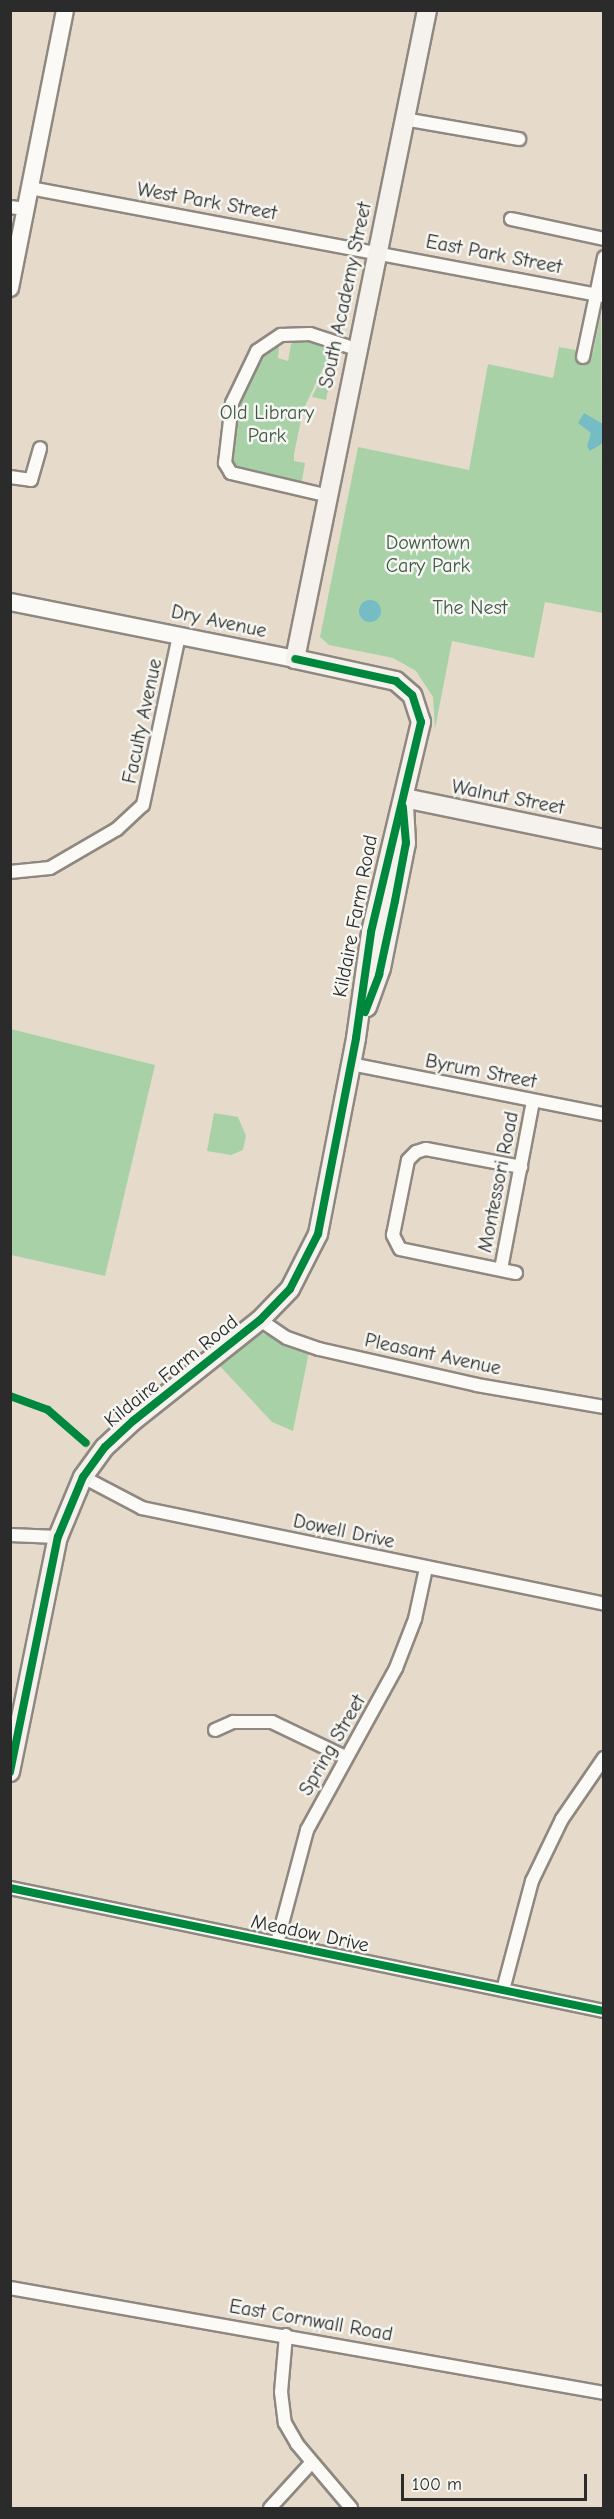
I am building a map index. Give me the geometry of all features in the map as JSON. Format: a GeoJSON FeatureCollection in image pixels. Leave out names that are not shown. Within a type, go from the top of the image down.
{"type":"FeatureCollection","features":[{"type":"Feature","properties":{"kind":"main road","name":"South Academy Street"},"geometry":{"type":"LineString","coordinates":[[295,659],[329,496],[356,349],[427,10]]}},
{"type":"Feature","properties":{"kind":"main road","name":"Dry Avenue"},"geometry":{"type":"LineString","coordinates":[[295,659],[386,677],[412,695]]}},
{"type":"Feature","properties":{"kind":"main road","name":"Kildaire Farm Road"},"geometry":{"type":"LineString","coordinates":[[10,1772],[58,1537],[83,1478],[105,1447],[133,1421],[260,1320],[290,1289],[318,1234],[356,1038],[371,932],[387,855],[404,801],[421,722],[412,695]]}},
{"type":"Feature","properties":{"kind":"main road","name":"Walnut Street"},"geometry":{"type":"LineString","coordinates":[[404,801],[603,838]]}},
{"type":"Feature","properties":{"kind":"street"},"geometry":{"type":"LineString","coordinates":[[10,288],[18,208],[30,188],[65,10]]}},
{"type":"Feature","properties":{"kind":"street"},"geometry":{"type":"LineString","coordinates":[[404,118],[519,140]]}},
{"type":"Feature","properties":{"kind":"street","name":"West Park Street"},"geometry":{"type":"LineString","coordinates":[[30,188],[376,252]]}},
{"type":"Feature","properties":{"kind":"street"},"geometry":{"type":"LineString","coordinates":[[511,219],[603,239]]}},
{"type":"Feature","properties":{"kind":"street","name":"East Park Street"},"geometry":{"type":"LineString","coordinates":[[376,252],[599,295]]}},
{"type":"Feature","properties":{"kind":"street"},"geometry":{"type":"LineString","coordinates":[[583,357],[599,295],[603,257]]}},
{"type":"Feature","properties":{"kind":"street"},"geometry":{"type":"LineString","coordinates":[[329,496],[231,473],[225,463],[232,403],[256,351],[281,335],[310,333],[356,349]]}},
{"type":"Feature","properties":{"kind":"street"},"geometry":{"type":"LineString","coordinates":[[10,477],[31,480],[40,448]]}},
{"type":"Feature","properties":{"kind":"street","name":"Dry Avenue"},"geometry":{"type":"LineString","coordinates":[[10,602],[295,659]]}},
{"type":"Feature","properties":{"kind":"street","name":"Faculty Avenue"},"geometry":{"type":"LineString","coordinates":[[10,872],[50,868],[117,829],[143,805],[179,636]]}},
{"type":"Feature","properties":{"kind":"street","name":"Byrum Street"},"geometry":{"type":"LineString","coordinates":[[351,1064],[603,1114]]}},
{"type":"Feature","properties":{"kind":"street","name":"Montessori Road"},"geometry":{"type":"LineString","coordinates":[[501,1269],[533,1101]]}},
{"type":"Feature","properties":{"kind":"street"},"geometry":{"type":"LineString","coordinates":[[516,1273],[400,1249],[393,1235],[408,1160],[416,1152],[426,1149],[521,1167]]}},
{"type":"Feature","properties":{"kind":"street","name":"Pleasant Avenue"},"geometry":{"type":"LineString","coordinates":[[260,1320],[287,1338],[319,1349],[477,1385],[603,1407]]}},
{"type":"Feature","properties":{"kind":"street","name":"Dowell Drive"},"geometry":{"type":"LineString","coordinates":[[83,1478],[142,1509],[603,1604]]}},
{"type":"Feature","properties":{"kind":"street"},"geometry":{"type":"LineString","coordinates":[[10,1535],[58,1537]]}},
{"type":"Feature","properties":{"kind":"street","name":"Spring Street"},"geometry":{"type":"LineString","coordinates":[[277,1943],[301,1848],[345,1756],[396,1668],[415,1619],[426,1568]]}},
{"type":"Feature","properties":{"kind":"street"},"geometry":{"type":"LineString","coordinates":[[214,1730],[233,1722],[272,1722],[345,1756]]}},
{"type":"Feature","properties":{"kind":"street"},"geometry":{"type":"LineString","coordinates":[[503,1990],[532,1881],[562,1820],[603,1758]]}},
{"type":"Feature","properties":{"kind":"street","name":"Meadow Drive"},"geometry":{"type":"LineString","coordinates":[[10,1888],[603,2011]]}},
{"type":"Feature","properties":{"kind":"street","name":"East Cornwall Road"},"geometry":{"type":"LineString","coordinates":[[10,2288],[286,2335],[603,2393]]}},
{"type":"Feature","properties":{"kind":"street"},"geometry":{"type":"LineString","coordinates":[[286,2335],[283,2416],[292,2436],[351,2508]]}},
{"type":"Feature","properties":{"kind":"street"},"geometry":{"type":"LineString","coordinates":[[270,2508],[312,2462]]}},
{"type":"Feature","properties":{"kind":"green space","name":"Downtown Cary Park"},"geometry":{"type":"Polygon","coordinates":[[[601,313],[603,613],[545,602],[534,658],[452,641],[435,729],[433,697],[416,671],[393,658],[329,645],[320,637],[358,447],[469,470],[488,364],[553,378],[559,347],[593,353],[601,313]]]}},
{"type":"Feature","properties":{"kind":"green space","name":"Old Library Park"},"geometry":{"type":"Polygon","coordinates":[[[299,337],[334,346],[303,410],[294,454],[294,461],[305,463],[301,486],[239,473],[230,463],[235,417],[263,350],[274,345],[279,348],[278,358],[288,361],[291,344],[299,337]]]}},
{"type":"Feature","properties":{"kind":"green space"},"geometry":{"type":"Polygon","coordinates":[[[323,374],[331,376],[326,400],[312,397],[323,374]]]}},
{"type":"Feature","properties":{"kind":"green space"},"geometry":{"type":"Polygon","coordinates":[[[11,1029],[155,1065],[105,1276],[11,1255],[11,1029]]]}},
{"type":"Feature","properties":{"kind":"green space"},"geometry":{"type":"Polygon","coordinates":[[[214,1113],[238,1117],[246,1136],[243,1150],[231,1155],[207,1151],[214,1113]]]}},
{"type":"Feature","properties":{"kind":"green space"},"geometry":{"type":"Polygon","coordinates":[[[259,1332],[309,1352],[293,1431],[272,1422],[219,1365],[259,1332]]]}},
{"type":"Feature","properties":{"kind":"water"},"geometry":{"type":"Polygon","coordinates":[[[584,413],[603,424],[603,443],[590,451],[587,446],[591,433],[578,423],[584,413]]]}},
{"type":"Feature","properties":{"kind":"water"},"geometry":{"type":"Polygon","coordinates":[[[370,600],[378,603],[381,611],[378,619],[370,622],[362,619],[359,611],[362,603],[370,600]]]}},
{"type":"Feature","properties":{"kind":"cycle path"},"geometry":{"type":"LineString","coordinates":[[10,1772],[58,1537],[83,1477],[105,1447],[133,1421],[260,1320],[290,1289],[318,1234],[356,1038],[371,932],[421,722],[412,695],[396,681],[295,659]]}},
{"type":"Feature","properties":{"kind":"cycle path"},"geometry":{"type":"LineString","coordinates":[[365,1012],[379,975],[406,843],[403,807]]}},
{"type":"Feature","properties":{"kind":"cycle path"},"geometry":{"type":"LineString","coordinates":[[10,1396],[48,1410],[86,1443]]}},
{"type":"Feature","properties":{"kind":"cycle path"},"geometry":{"type":"LineString","coordinates":[[10,1888],[604,2011]]}},
{"type":"Feature","properties":{"kind":"park label","name":"The Nest"},"geometry":{"type":"Point","coordinates":[470,607]}}]}
